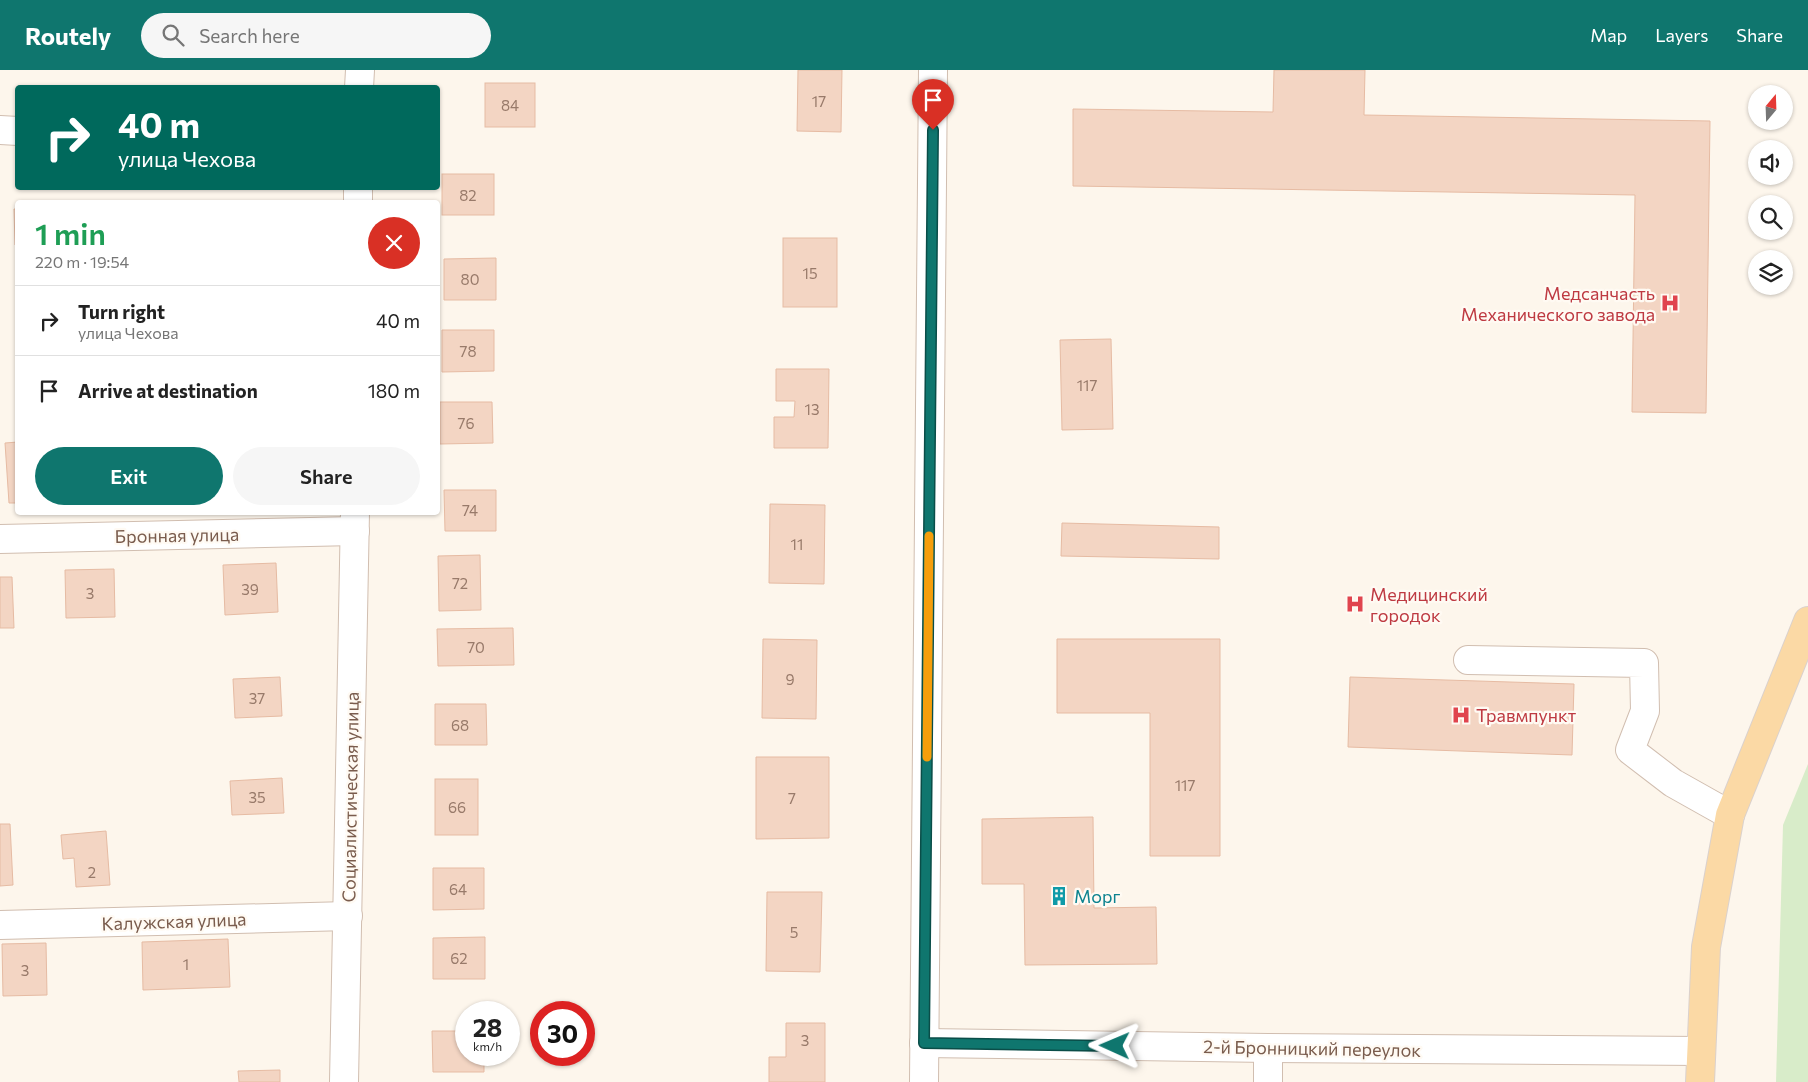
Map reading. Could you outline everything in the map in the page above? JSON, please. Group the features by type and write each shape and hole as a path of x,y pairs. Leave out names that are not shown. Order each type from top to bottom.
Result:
{"main road":[{"path":"1700,1082 1706,947 1730,815 1808,621"}],"street":[{"path":"359,85 360,70"},
{"path":"924,1082 933,70"},
{"path":"0,130 15,131"},
{"name":"Бронная улица","path":"0,539 355,522"},
{"name":"Социалистическая улица","path":"344,1082 355,522"},
{"path":"1468,660 1644,662 1645,711 1630,750 1673,783 1730,815"},
{"name":"Калужская улица","path":"0,926 348,916"},
{"name":"2-й Бронницкий переулок","path":"924,1043 1701,1051"},
{"path":"1268,1048 1268,1082"}],"green space":[{"path":"1808,764 1808,1082 1776,1082 1783,825"}],"building":[{"path":"798,70 842,70 841,132 797,131"},
{"name":"Медсанчасть Механического завода","path":"1274,70 1365,70 1364,115 1710,121 1706,413 1632,412 1635,195 1073,186 1073,109 1273,112"},
{"path":"485,83 535,83 535,127 485,127"},
{"path":"442,174 494,174 494,215 442,215"},
{"path":"14,209 15,209 15,245"},
{"path":"783,238 837,238 837,307 783,307"},
{"path":"496,258 496,300 444,300 444,259"},
{"path":"442,330 494,330 494,371 442,372"},
{"path":"1111,339 1113,429 1062,430 1060,340"},
{"path":"776,369 829,369 828,448 774,448 774,417 794,417 795,401 776,401"},
{"path":"440,402 492,402 493,443 440,444"},
{"path":"15,442 15,503 9,503 5,443"},
{"path":"444,490 496,490 496,531 445,531"},
{"path":"770,504 825,505 824,584 769,583"},
{"path":"1062,523 1219,527 1219,559 1061,556"},
{"path":"480,555 481,610 439,611 438,556"},
{"path":"276,563 278,612 225,615 223,565"},
{"path":"114,569 115,617 66,618 65,570"},
{"path":"0,577 12,577 14,628 0,628"},
{"path":"513,628 514,665 438,666 437,629"},
{"path":"763,639 817,640 816,719 762,718"},
{"path":"1057,639 1220,639 1220,856 1150,856 1150,713 1057,713"},
{"path":"280,677 282,716 235,718 233,679"},
{"name":"Травмпункт","path":"1350,677 1574,684 1572,755 1348,747"},
{"path":"435,704 486,704 487,745 435,745"},
{"path":"756,757 829,757 829,838 756,839"},
{"path":"282,778 284,813 232,815 230,781"},
{"path":"435,779 478,779 478,835 435,835"},
{"name":"Морг","path":"1093,817 1094,908 1156,907 1157,964 1025,965 1024,884 982,884 982,819"},
{"path":"0,824 10,824 13,885 0,886"},
{"path":"106,831 110,885 76,887 74,858 63,859 61,835"},
{"path":"433,868 484,868 484,909 433,910"},
{"path":"767,892 822,892 820,972 766,971"},
{"path":"485,937 485,979 433,979 433,938"},
{"path":"228,939 230,987 143,990 142,942"},
{"path":"46,943 47,995 3,996 2,944"},
{"path":"786,1023 825,1023 825,1082 769,1082 769,1057 786,1057"},
{"path":"432,1031 455,1031 455,1066 484,1066 484,1072 433,1072"},
{"path":"280,1070 280,1082 239,1082 238,1071"}],"slow traffic":[{"path":"927,757 929,536"}],"place":[{"name":"Медсанчасть Механического завода","path":"1670,303"},
{"name":"Медицинский городок","path":"1355,604"},
{"name":"Травмпункт","path":"1461,715"},
{"name":"Морг","path":"1059,896"}],"route":[{"path":"933,130 924,1043 1115,1046"}]}
